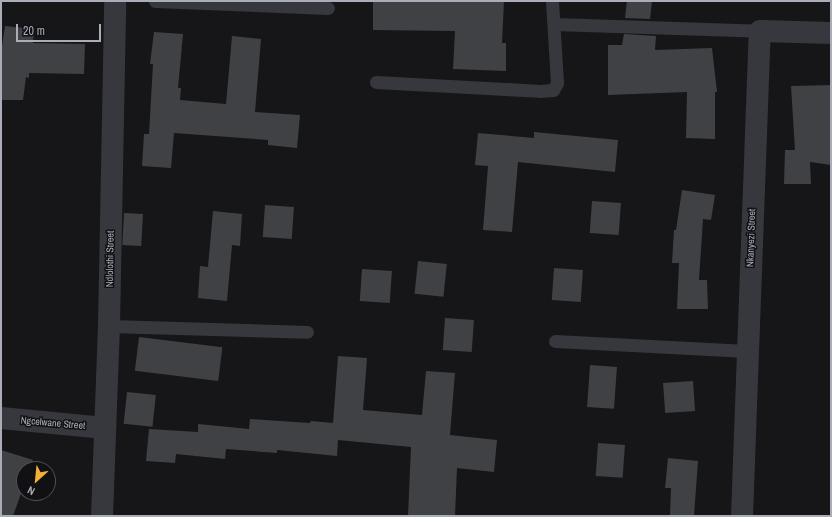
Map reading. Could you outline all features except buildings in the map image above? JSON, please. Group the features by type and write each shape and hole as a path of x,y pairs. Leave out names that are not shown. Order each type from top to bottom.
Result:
{"street":[{"name":"Ndlolothi Street","path":"102,516 109,326 115,1"},
{"path":"760,31 831,33"},
{"name":"Nkanyezi Street","path":"742,516 760,31"},
{"name":"Ngcelwane Street","path":"1,418 105,428"}],"lane":[{"path":"155,1 328,8"},
{"path":"376,82 540,91 553,90 557,83 552,1"},
{"path":"554,24 760,31"},
{"path":"109,326 307,332"},
{"path":"555,341 747,351"}]}
